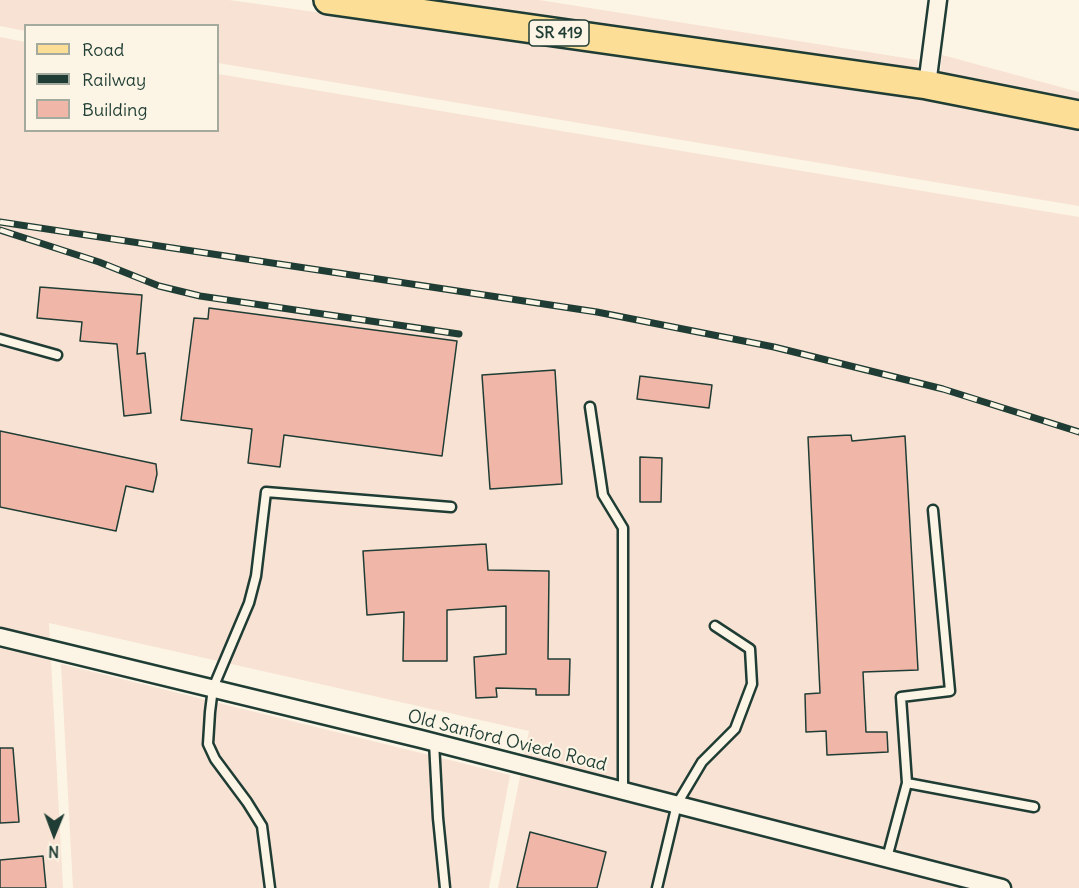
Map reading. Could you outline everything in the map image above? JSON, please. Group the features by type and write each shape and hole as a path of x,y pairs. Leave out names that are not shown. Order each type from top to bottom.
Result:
{"main road":[{"name":"SR 419","path":"328,0 927,84 1079,115"}],"street":[{"path":"927,84 938,0"},
{"name":"Old Sanford Oviedo Road","path":"0,637 434,742 1002,888"}],"lane":[{"path":"0,339 57,355"},
{"path":"590,407 603,495 623,528 623,791"},
{"path":"270,888 262,826 252,808 215,759 208,744 213,688 249,603 256,576 266,492 451,507"},
{"path":"887,858 907,783 901,697 950,691 933,510"},
{"path":"657,888 676,804 702,762 735,729 752,684 750,649 715,626"},
{"path":"434,742 445,888"},
{"path":"907,783 1034,807"}],"shaded area":[{"path":"0,0 229,0 925,97 1079,127 1079,206 219,63 219,24 24,24 24,31 0,26"},
{"path":"409,0 539,0 918,60 917,70"},
{"path":"0,37 24,42 24,132 219,132 219,74 1079,217 1079,888 498,888 529,731 49,623 63,888 0,888"},
{"path":"942,55 1079,92 1079,101 940,74"},
{"path":"61,664 510,775 489,888 73,888"}],"building":[{"path":"40,287 142,295 137,354 145,353 151,413 124,416 117,344 80,341 82,322 37,318"},
{"path":"209,308 457,341 442,456 284,435 280,467 248,463 252,429 181,420 194,318 208,319"},
{"path":"555,370 562,484 490,489 482,375"},
{"path":"640,376 712,385 709,408 637,399"},
{"path":"0,431 156,464 157,474 153,492 126,486 116,531 0,507"},
{"path":"851,435 852,441 905,436 918,670 863,672 866,732 887,732 888,752 827,755 826,731 806,732 805,694 820,693 808,437"},
{"path":"640,457 662,458 661,502 640,502"},
{"path":"486,544 488,570 549,571 548,659 570,659 569,695 536,695 536,689 496,688 497,697 476,698 474,657 506,654 506,606 447,610 447,661 403,661 404,612 367,615 363,551"},
{"path":"0,748 13,748 19,822 0,823"},
{"path":"530,832 606,852 597,888 517,888"},
{"path":"43,856 46,888 0,888 0,860"}],"railway":[{"path":"0,222 597,312 774,347 943,389 1079,432"},
{"path":"0,230 99,262 159,286 200,296 459,334"}]}
